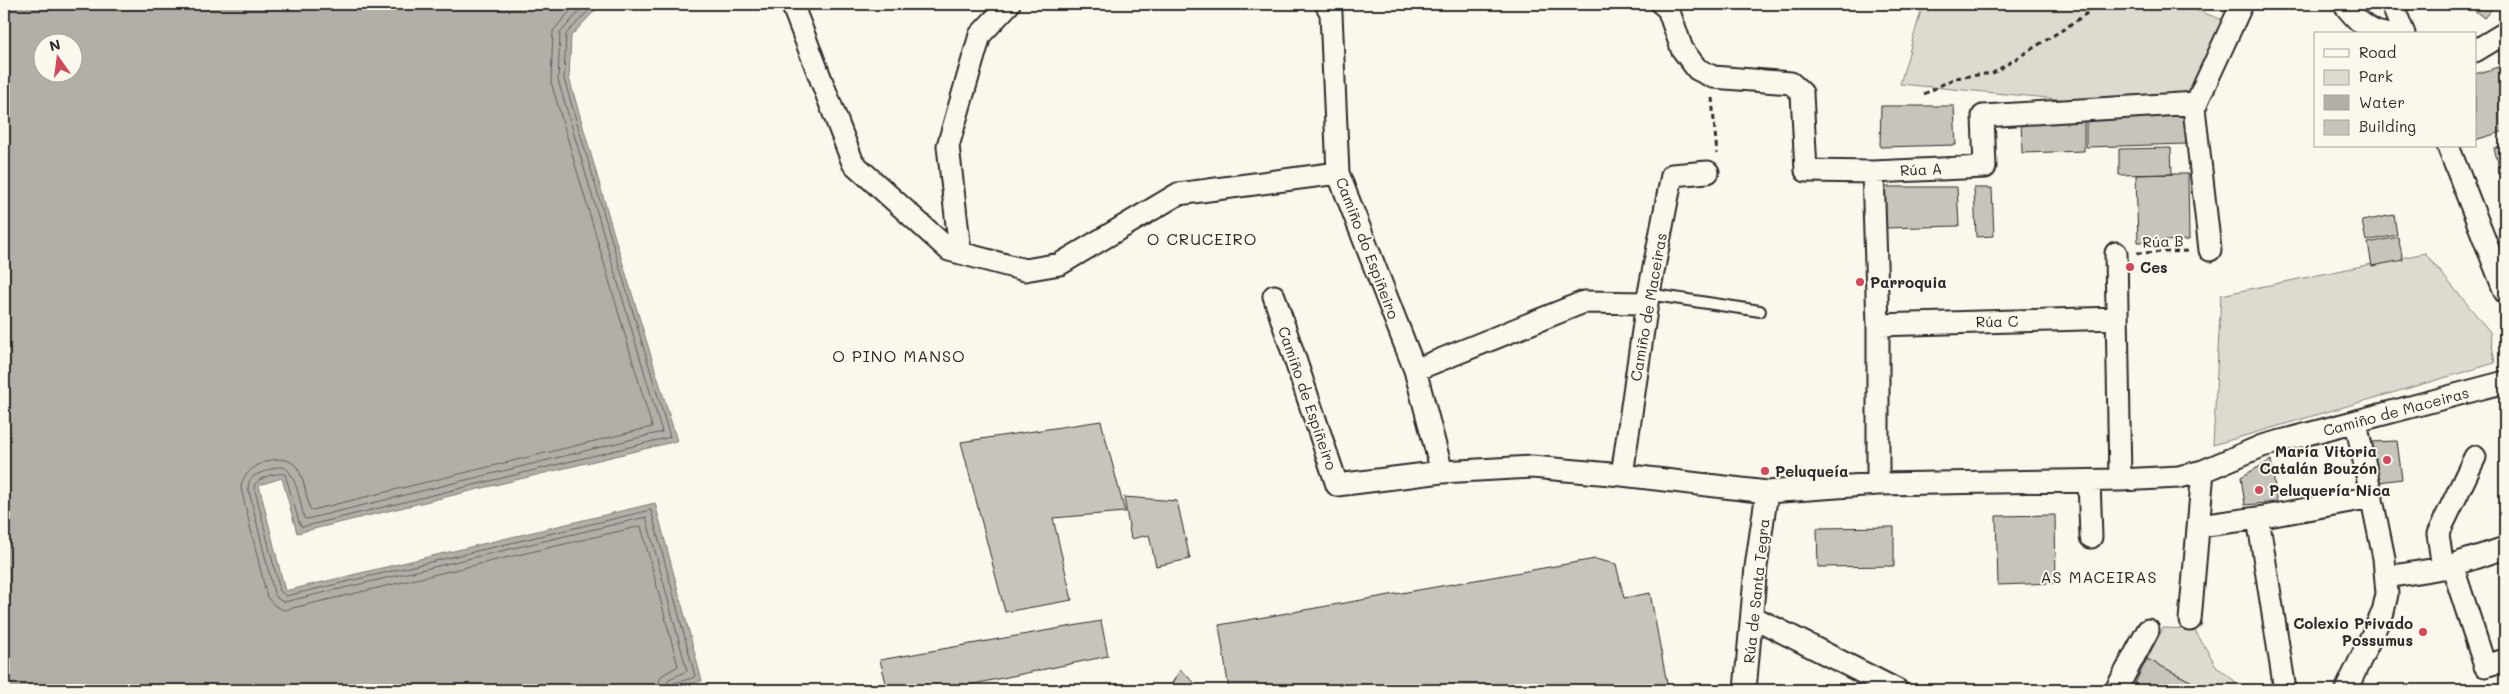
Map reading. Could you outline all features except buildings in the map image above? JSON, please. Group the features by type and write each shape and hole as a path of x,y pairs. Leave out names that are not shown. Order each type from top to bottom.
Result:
{"street":[{"path":"792,4 853,163 949,250 960,251 1025,270 1060,264 1178,194 1338,173"},
{"path":"960,251 948,146 980,34 1008,4"},
{"name":"Camiño do Espiñeiro","path":"1326,4 1331,13 1338,173 1415,370 1442,472"},
{"path":"1662,4 1668,9 1682,49 1705,73"},
{"path":"2210,250 2206,200 2198,156 2194,108 2242,4"},
{"path":"2344,4 2354,17 2367,27 2380,32"},
{"path":"2392,4 2403,32"},
{"path":"2476,50 2505,33"},
{"name":"Rúa A","path":"1705,73 1791,83 1802,93 1806,171 1873,172 1985,167 1983,116 2197,104"},
{"path":"2449,148 2505,292"},
{"name":"Camiño de Maceiras","path":"1622,475 1647,298 1672,175 1708,172"},
{"path":"1873,172 1878,324 1878,484"},
{"path":"2116,253 2120,480"},
{"name":"Camiño de Espiñeiro","path":"1274,296 1337,485 1442,472"},
{"path":"1415,370 1584,302 1647,298"},
{"name":"Rúa C","path":"1878,324 2117,318"},
{"name":"Camiño de Maceiras","path":"1768,492 1878,484 2089,481 2179,477 2203,471 2262,446 2505,382"},
{"path":"2346,690 2383,612 2388,577 2356,422"},
{"path":"2476,458 2438,534 2447,566 2485,666 2505,660"},
{"path":"1442,472 1532,467 1622,475 1768,492"},
{"path":"2190,620 2203,471"},
{"path":"2089,481 2091,537"},
{"name":"Rúa de Santa Tegra","path":"1745,690 1756,567 1768,492"},
{"path":"2199,526 2258,518 2372,497"},
{"path":"2258,518 2285,690"},
{"path":"2388,577 2447,566 2505,548"},
{"path":"1753,617 1897,690"},
{"path":"2116,690 2148,630"}],"lane":[{"path":"1647,298 1760,311"}],"path":[{"path":"1924,94 1955,78 1993,73 2090,11 2092,4"},
{"path":"1705,73 1711,92 1717,160 1708,172"},
{"name":"Rúa B","path":"2116,253 2210,250"}],"green space":[{"path":"1923,4 2179,4 2226,21 2185,111 1900,84"},
{"path":"2425,253 2490,332 2495,363 2213,445 2221,295"},
{"path":"2163,628 2194,629 2217,667 2246,690 2208,690 2147,659"}],"water":[{"path":"4,4 601,4 571,36 569,78 615,238 677,441 297,533 282,478 259,485 285,591 655,503 702,681 666,690 4,690"}],"place":[{"name":"Ces","path":"2130,267"},
{"name":"Parroquia","path":"1860,282"},
{"name":"María Vitoria Catalán Bouzón","path":"2387,460"},
{"name":"Peluqueía","path":"1765,471"},
{"name":"Peluquería Nica","path":"2259,490"},
{"name":"Colexio Privado Possumus","path":"2423,632"}],"district":[{"name":"O CRUCEIRO","path":"1202,238"},
{"name":"O PINO MANSO","path":"899,355"},
{"name":"AS MACEIRAS","path":"2099,576"}]}
